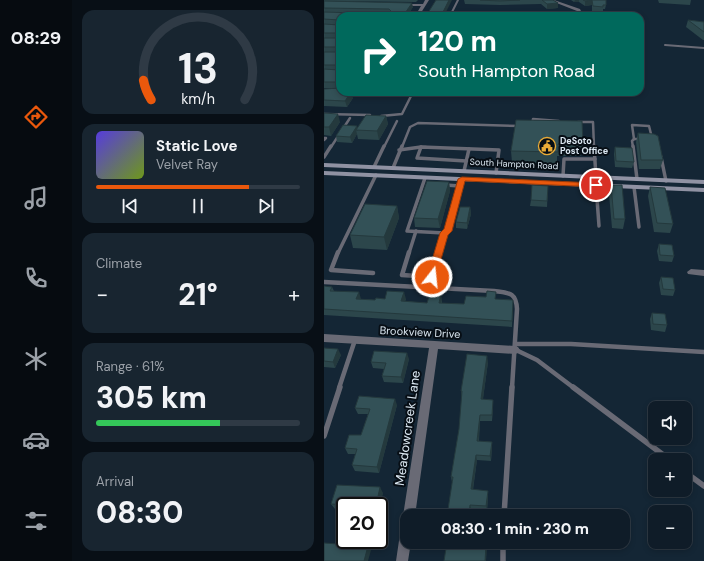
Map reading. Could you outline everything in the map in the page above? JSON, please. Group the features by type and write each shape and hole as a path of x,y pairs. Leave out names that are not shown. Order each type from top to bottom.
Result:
{"main road":[{"name":"South Hampton Road","path":"324,165 704,182"},
{"path":"389,176 393,168"},
{"path":"461,182 464,171"},
{"name":"South Hampton Road","path":"324,173 389,176 424,181 596,185 704,190"},
{"path":"596,177 596,185"},
{"path":"666,181 668,188"}],"street":[{"path":"420,12 427,0"},
{"path":"551,0 579,10 580,12"},
{"path":"400,5 424,5"},
{"path":"691,272 704,273"},
{"name":"Brookview Drive","path":"324,338 434,345 516,347"},
{"name":"Meadowcreek Lane","path":"410,509 434,345"},
{"path":"402,561 404,549"}],"lane":[{"path":"452,12 458,0"},
{"path":"665,45 704,48"},
{"path":"324,114 393,116 402,114 410,96"},
{"path":"324,157 350,118"},
{"path":"531,126 533,119 563,121"},
{"path":"374,167 397,121"},
{"path":"570,121 593,122 596,177"},
{"path":"393,168 399,150 410,127 418,123 524,126"},
{"path":"634,139 653,140 650,126 632,125 634,139 632,141 637,179"},
{"path":"399,150 420,147 499,150 496,173"},
{"path":"420,147 417,158 466,161"},
{"path":"464,171 469,148"},
{"path":"660,151 666,181"},
{"path":"564,176 564,159 595,159"},
{"path":"373,273 334,271 331,270 331,266 376,176"},
{"path":"430,184 424,181 408,231 444,233"},
{"path":"416,231 402,275 432,277 444,233 448,231 461,182 438,185"},
{"path":"596,185 598,226"},
{"path":"634,187 639,227"},
{"path":"324,282 513,293 517,299 516,347 504,509"},
{"path":"324,436 356,340"},
{"path":"516,347 571,344 704,352"},
{"path":"516,347 537,360 661,453"},
{"path":"692,477 704,486"},
{"path":"503,561 504,549"}],"building":[{"path":"436,0 449,0 443,12 428,12"},
{"path":"480,0 520,0 500,1"},
{"path":"542,0 553,0 558,3 547,4"},
{"path":"592,0 606,0 606,5 603,5 603,7 593,6"},
{"path":"324,1 412,3 406,12 392,12 389,9 324,8"},
{"path":"324,12 336,12 336,20 324,19"},
{"path":"688,20 704,22 704,32"},
{"path":"324,24 336,25 336,33 324,33"},
{"path":"324,38 336,38 336,47 324,47"},
{"path":"324,52 336,52 336,65 324,65"},
{"path":"324,69 336,70 336,82 324,82"},
{"path":"336,88 336,96 348,96 345,101 324,100 324,89"},
{"path":"324,113 338,114 329,127 324,127"},
{"path":"366,115 386,116 377,131 356,130"},
{"path":"516,120 582,121 583,144 558,144 558,152 511,151"},
{"path":"343,125 357,126 350,137 336,136"},
{"path":"638,133 654,134 658,136 663,160 641,160"},
{"path":"615,147 632,148 634,162 616,161"},
{"path":"427,181 449,182 438,219 414,218"},
{"path":"532,185 548,186 547,201 531,200"},
{"path":"611,185 622,185 625,219 614,219"},
{"path":"650,187 665,188 673,224 657,223"},
{"path":"365,204 397,206 384,237 350,235"},
{"path":"460,207 470,207 467,223 456,222"},
{"path":"659,244 672,245 674,256 660,255"},
{"path":"661,277 673,278 675,290 663,289"},
{"path":"324,286 332,287 330,291 359,292 356,299 385,299 387,291 404,292 401,301 427,303 430,293 441,294 439,303 464,304 466,296 486,297 487,291 496,292 495,299 513,300 512,321 324,309"},
{"path":"652,313 665,314 667,325 653,324"},
{"path":"324,348 338,349 333,362 324,361"},
{"path":"374,351 407,353 401,377 382,376 386,363 371,362"},
{"path":"467,354 487,356 481,399 493,400 492,415 480,415 477,441 492,442 490,456 476,455 471,489 488,491 486,506 470,505 470,509 448,509 453,477 451,477 459,429 461,391"},
{"path":"359,396 395,399 377,467 352,465 357,449 345,448 349,435 361,435 370,409 355,408"},
{"path":"337,485 380,487 378,497 336,497 336,504 331,504"},
{"path":"324,543 336,544 336,549 367,549 364,561 324,561"},
{"path":"446,549 486,549 485,561 444,561"}],"place":[{"name":"DeSoto Post Office","path":"547,146"}],"route":[{"path":"432,277 444,233 448,231 462,179 596,185"}]}
